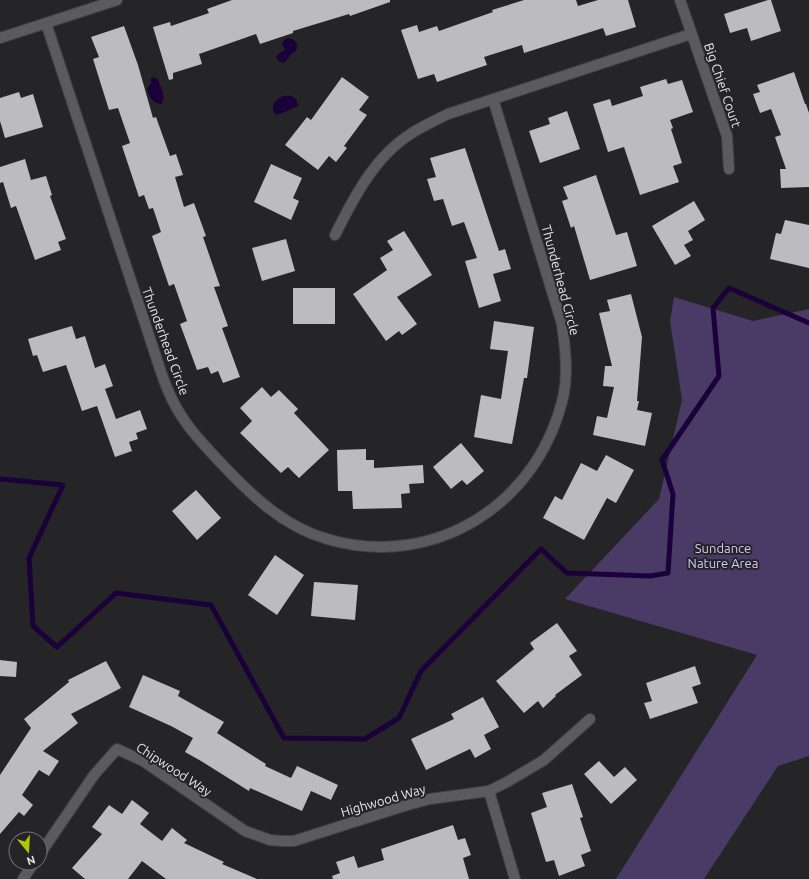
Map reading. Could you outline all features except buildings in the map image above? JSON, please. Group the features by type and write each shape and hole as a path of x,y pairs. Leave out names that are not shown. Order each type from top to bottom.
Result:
{"street":[{"path":"0,38 117,0"},
{"path":"335,235 350,204 370,173 389,152 411,133 448,114 691,34 680,0"},
{"name":"Thunderhead Circle","path":"46,23 161,372 176,408 204,444 242,485 267,508 286,521 305,531 327,539 349,544 381,547 415,544 449,534 478,519 504,500 526,476 538,460 558,417 564,392 566,369 562,324 493,99"},
{"name":"Big Chief Court","path":"691,34 727,136 728,169"},
{"path":"515,879 488,791 507,782 544,760 590,719"},
{"name":"Chipwood Way","path":"48,842 94,775 117,749 143,761 245,831"},
{"name":"Highwood Way","path":"245,831 270,840 294,841 430,799 488,791"}],"green space":[{"name":"Sundance Nature Area","path":"674,297 753,321 809,309 809,756 778,766 704,879 616,879 757,655 565,599 659,499 682,400 670,321"}],"shaded area":[{"path":"288,38 295,41 297,48 296,51 292,53 283,63 276,57 285,49 282,44 284,40"},
{"path":"153,77 158,79 162,92 163,102 161,104 153,101 147,89 151,83 151,78"},
{"path":"283,96 295,98 298,106 276,115 273,111 274,104 276,100"}],"waterway":[{"path":"0,479 63,485 29,558 33,626 57,647 116,593 211,605 284,738 365,739 399,718 421,671 541,549 567,573 650,576 668,573 673,494 662,460 719,376 713,308 729,288 809,323"}]}
